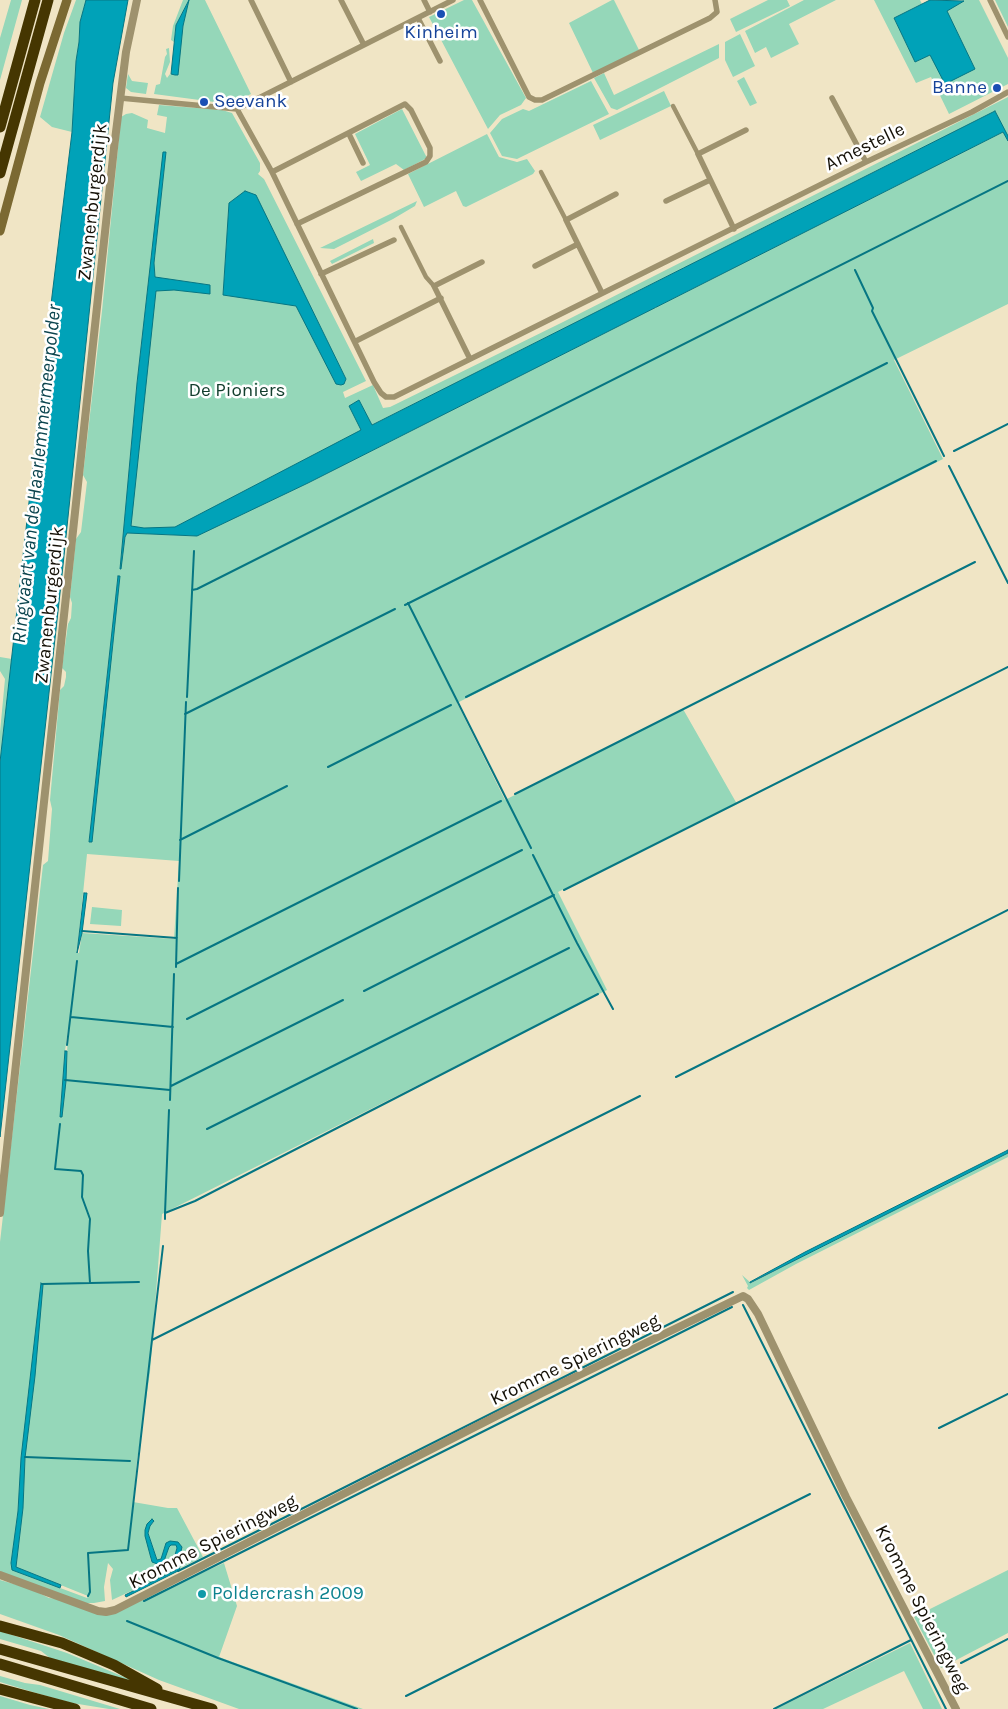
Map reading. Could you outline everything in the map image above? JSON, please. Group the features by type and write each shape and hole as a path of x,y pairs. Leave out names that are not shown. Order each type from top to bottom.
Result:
{"highway":[{"path":"0,127 35,0"},
{"path":"0,173 48,0"},
{"path":"0,1626 62,1643 114,1666 172,1697"},
{"path":"0,1649 212,1709"},
{"path":"0,1664 151,1709"},
{"path":"0,1689 75,1709"}],"main road":[{"path":"0,231 40,83 67,0"}],"street":[{"name":"Zwanenburgerdijk","path":"0,1213 120,98 126,52 137,0"},
{"path":"251,0 291,82"},
{"path":"341,0 364,45"},
{"path":"424,0 430,12"},
{"path":"120,98 237,108 453,0"},
{"path":"480,0 529,97 535,100 542,100 710,18 717,12 716,0"},
{"path":"990,0 1008,37"},
{"path":"418,18 440,60"},
{"name":"Amestelle","path":"356,341 374,382 386,397 394,397 866,162 972,112 1008,92"},
{"path":"832,98 866,162"},
{"path":"272,172 405,104 411,110 430,148 430,156 426,162 297,224"},
{"path":"673,106 734,229"},
{"path":"237,108 272,172 321,274 356,341 441,298"},
{"path":"698,154 746,130"},
{"path":"349,134 363,163"},
{"path":"541,172 602,293"},
{"path":"666,201 710,180"},
{"path":"566,220 616,194"},
{"path":"401,226 426,278 434,286 441,298 470,359"},
{"path":"321,274 394,240"},
{"path":"536,266 578,244"},
{"path":"434,286 482,262"},
{"name":"Kromme Spieringweg","path":"0,1575 98,1611 115,1610 542,1393 743,1296 748,1299 758,1314 846,1497 956,1709"}],"green space":[{"path":"11,0 22,0 0,80 0,38"},
{"path":"76,0 86,0 80,22 72,132 52,127 40,117 64,33"},
{"path":"183,0 189,0 176,24 174,42 171,40 173,26"},
{"path":"189,0 205,0 251,94 230,104 154,94 156,85 160,84 167,54 166,49 169,48 170,62 165,74 167,78 170,74 175,75"},
{"path":"464,0 472,0 526,98 521,105 500,115 488,129 429,17"},
{"path":"614,0 639,50 593,73 569,23"},
{"path":"768,0 787,0 790,6 736,32 730,19"},
{"path":"804,0 836,0 789,24 799,44 771,58 766,47 755,53 745,31"},
{"path":"874,0 920,0 922,4 894,18 915,62 930,55 975,69 946,11 963,0 979,0 1008,58 1008,84 949,114 931,77 916,83"},
{"path":"995,0 1008,0 1008,27"},
{"path":"740,34 755,66 733,77 725,60 725,42"},
{"path":"719,44 719,58 617,110 611,108 594,78 604,73 614,95"},
{"path":"128,74 132,81 148,83 146,94 131,92 126,88"},
{"path":"744,77 757,103 750,106 737,81"},
{"path":"591,81 609,114 517,159 502,156 490,133 502,119 523,109 529,111"},
{"path":"664,91 671,106 600,140 593,125"},
{"name":"De Pioniers","path":"1008,97 1008,136 995,111 372,425 359,400 356,402 362,432 176,532 128,529 153,286 210,291 210,285 155,278 154,263 166,152 155,226 137,383 120,569 126,533 192,536 308,483 1003,132 1008,141 1008,304 894,360 943,459 457,703 505,800 683,709 737,804 558,892 607,990 162,1214 150,1372 133,1502 177,1508 203,1557 180,1568 178,1563 178,1542 166,1543 161,1559 157,1560 148,1532 154,1522 147,1524 151,1562 164,1561 169,1547 176,1545 177,1548 173,1562 176,1570 112,1600 110,1580 113,1569 108,1563 104,1587 105,1601 94,1603 86,1603 0,1573 0,1242 43,865 48,861 52,809 50,800 60,690 64,686 66,677 66,672 62,668 68,624 71,618 72,603 70,597 76,539 81,532 87,482 83,475 102,311 121,117 132,113 148,120 147,128 165,133 167,117 157,115 159,105 222,110 232,113 260,163 258,174 264,179 366,381 343,392 345,398 373,385 383,408 390,407 563,322","holes":["229,204 307,300 346,382 297,300 223,293","118,576 120,577 91,842 89,841","87,854 179,861 174,939 82,933 79,953 77,953","68,1029 66,1081 60,1117 65,1051","42,1284 25,1458 23,1508 16,1567 88,1596 87,1598 12,1570 11,1563 18,1511 21,1458"]},
{"path":"402,109 427,158 404,170 396,164 361,181 356,172 370,165 355,134"},
{"path":"487,134 499,157 517,162 527,159 535,171 533,174 466,207 463,206 456,191 424,207 408,174"},
{"path":"417,201 415,206 393,219 334,249 320,248"},
{"path":"373,239 374,243 332,264 330,261"},
{"path":"0,657 12,659 0,761 0,732 5,679 0,671"},
{"path":"92,907 122,910 121,926 90,924"},
{"path":"1008,1153 1008,1157 796,1264 749,1290 747,1288 748,1286 742,1275 751,1283"},
{"path":"224,1563 237,1606 219,1657 363,1709 239,1709 159,1680 59,1635 0,1614 0,1580 104,1615 117,1613 123,1608"},
{"path":"1008,1570 1008,1633 941,1668 914,1617"},
{"path":"0,1631 67,1653 155,1690 50,1658 41,1651 0,1639"},
{"path":"910,1643 942,1709 923,1709 904,1671 823,1709 776,1709"},
{"path":"0,1676 40,1685 120,1709 72,1703 0,1682"},
{"path":"0,1696 30,1705 49,1709 0,1709"}],"water":[{"name":"Ringvaart van de Haarlemmermeerpolder","path":"86,0 128,0 113,83 62,575 0,1137 0,762 72,132 80,22"},
{"path":"189,0 183,26 178,75 175,75 171,74 176,25"},
{"path":"930,0 964,1 947,11 975,69 945,84 930,55 915,62 894,18"},
{"path":"995,111 1008,136 1008,141 1003,132 308,483 197,536 127,533 120,569 137,383 163,152 166,152 154,263 155,277 210,285 210,294 174,290 156,291 131,526 144,528 175,527 361,430 349,406 359,400 372,425"},
{"path":"245,191 256,195 346,379 344,384 336,384 296,306 223,295 229,203"},
{"path":"118,576 120,576 92,842 89,842"},
{"path":"84,893 87,893 82,933 77,953"},
{"path":"65,1051 67,1051 66,1081 62,1117 60,1117"},
{"path":"1008,1150 1008,1153 750,1283 805,1252"},
{"path":"41,1283 43,1285 35,1376 25,1458 23,1508 16,1567 61,1585 60,1588 12,1570 11,1563"},
{"path":"152,1519 154,1521 148,1533 157,1560 161,1559 166,1543 170,1541 178,1542 182,1547 178,1563 180,1570 126,1597 125,1595 176,1570 173,1562 177,1548 176,1545 169,1547 164,1561 160,1565 152,1562 145,1530 147,1524"}],"waterway":[{"path":"192,590 1008,181"},
{"path":"855,270 873,308 872,311 944,456"},
{"path":"405,605 887,363"},
{"path":"954,451 1008,424"},
{"path":"466,697 936,461"},
{"path":"949,466 1008,583"},
{"path":"187,697 194,551"},
{"path":"515,794 975,562"},
{"path":"408,603 531,848"},
{"path":"185,714 395,609"},
{"path":"564,890 1008,667"},
{"path":"179,881 186,702"},
{"path":"328,767 451,705"},
{"path":"180,840 287,786"},
{"path":"176,964 501,801"},
{"path":"187,1019 522,850"},
{"path":"533,855 577,943 613,1009"},
{"path":"176,967 178,888"},
{"path":"364,991 554,895"},
{"path":"676,1077 1008,910"},
{"path":"82,931 177,938"},
{"path":"207,1129 569,948"},
{"path":"67,1045 77,961"},
{"path":"170,1100 174,974"},
{"path":"165,1219 165,1213 195,1201 598,994"},
{"path":"171,1086 343,1000"},
{"path":"71,1017 173,1027"},
{"path":"65,1080 170,1090"},
{"path":"88,1596 90,1592 88,1553 128,1550 152,1340 640,1096"},
{"path":"165,1213 169,1110"},
{"path":"60,1124 55,1169 81,1171 83,1175 82,1197 90,1219 88,1251 90,1283"},
{"path":"152,1340 163,1246"},
{"path":"42,1284 139,1282"},
{"path":"178,1571 733,1292"},
{"path":"743,1305 946,1709"},
{"path":"144,1601 732,1307"},
{"path":"939,1428 1008,1394"},
{"path":"25,1457 130,1461"},
{"path":"406,1696 810,1494"},
{"path":"127,1621 218,1658 357,1709"},
{"path":"961,1663 1008,1639"},
{"path":"774,1709 911,1640"}],"place":[{"name":"Kinheim","path":"441,14"},
{"name":"Banne","path":"997,88"},
{"name":"Seevank","path":"204,102"},
{"name":"Poldercrash 2009","path":"202,1594"}]}
